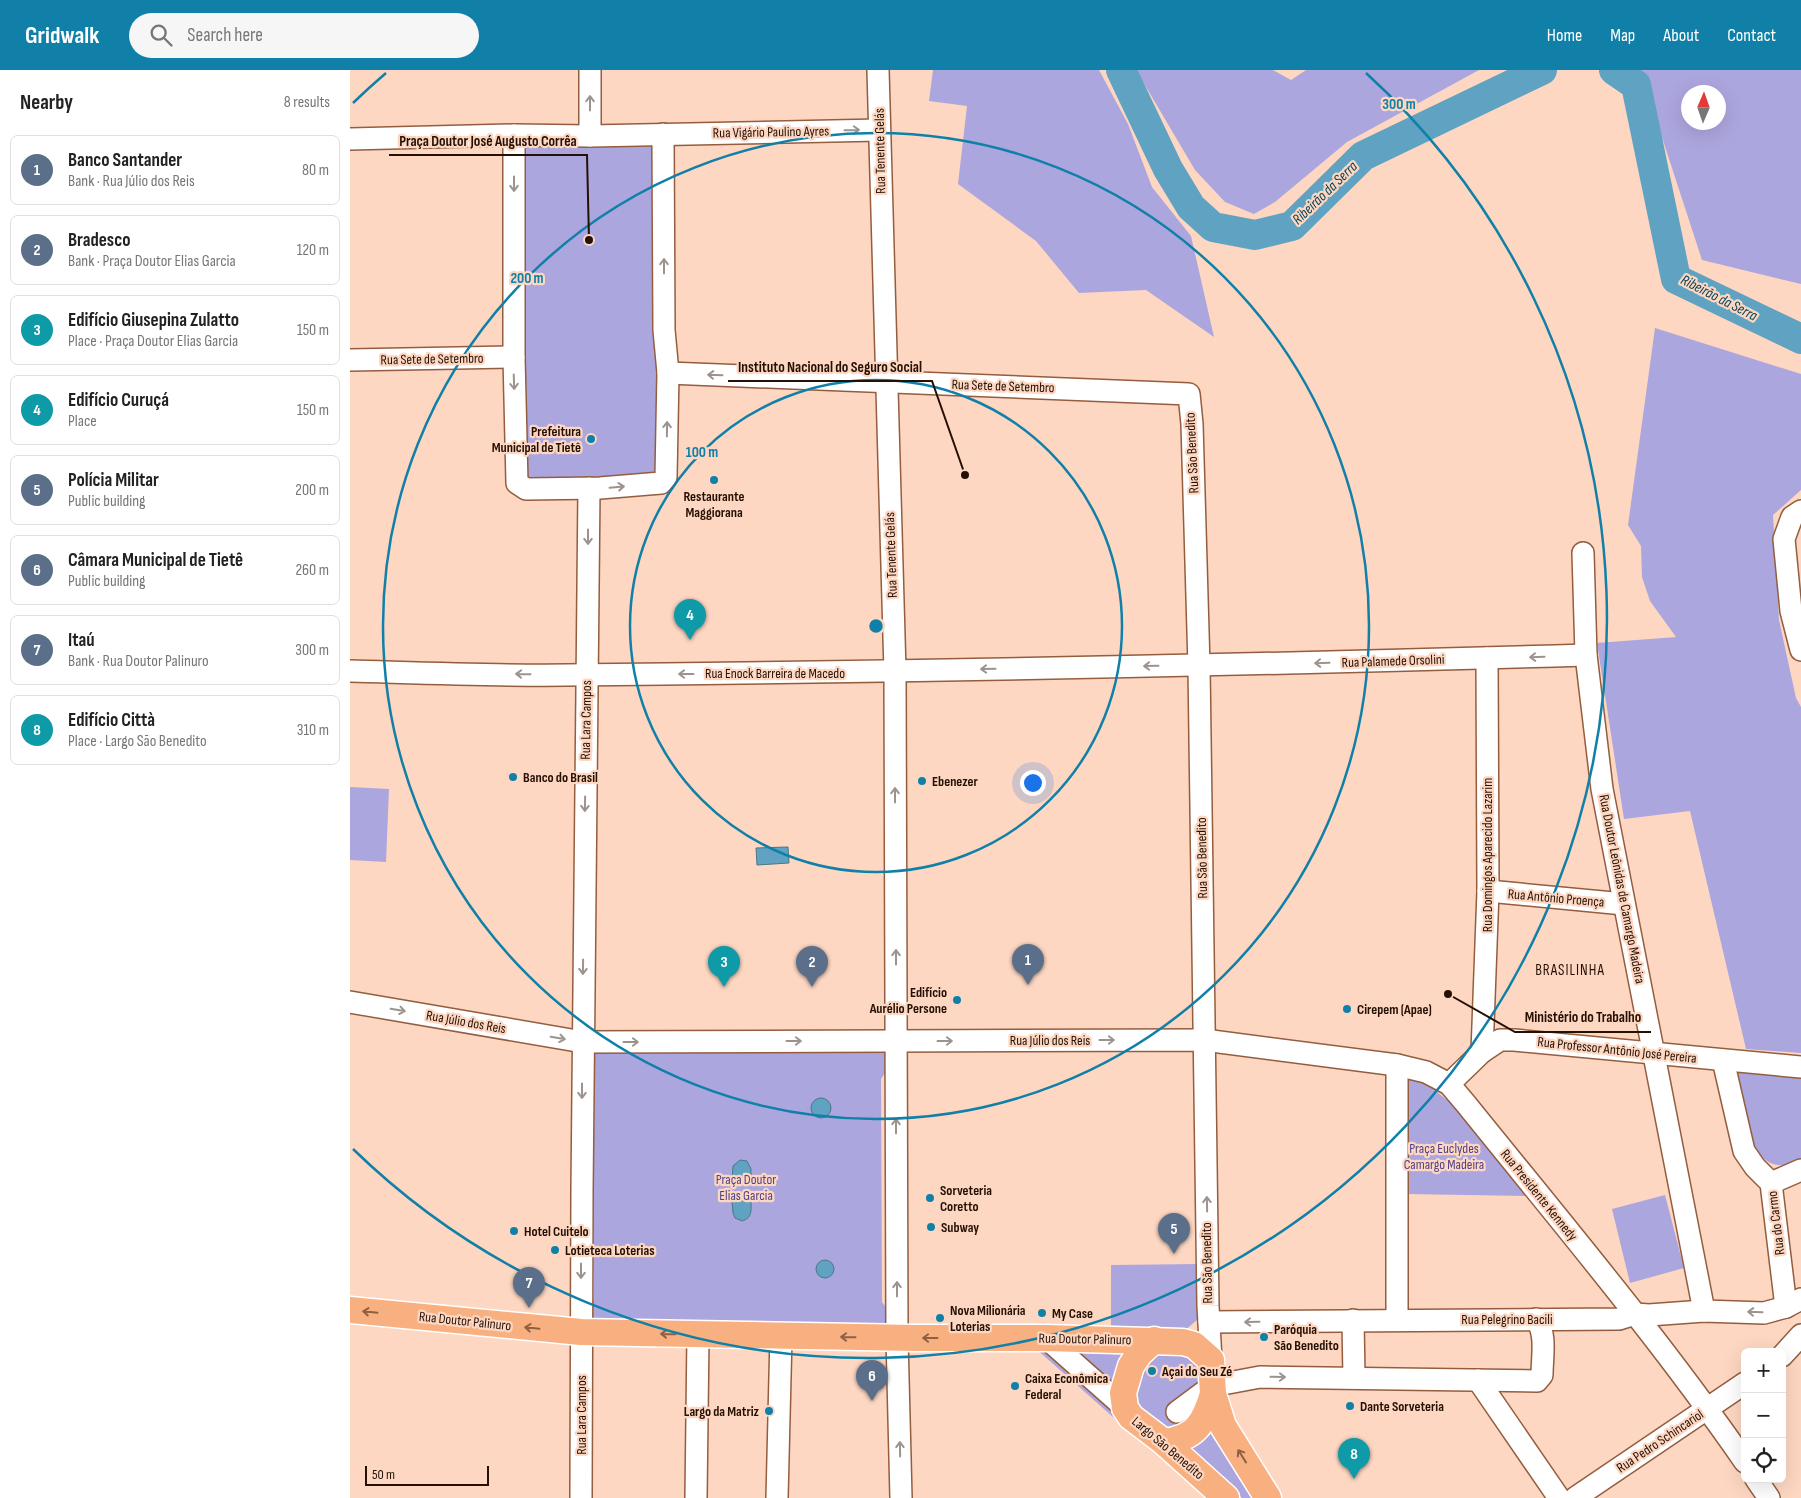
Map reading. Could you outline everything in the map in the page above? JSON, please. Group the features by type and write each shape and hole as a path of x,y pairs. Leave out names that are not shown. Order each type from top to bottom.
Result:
{"main road":[{"name":"Rua Doutor Palinuro","path":"350,1310 581,1332"},
{"path":"581,1332 897,1338"},
{"name":"Rua Doutor Palinuro","path":"897,1338 1154,1340"},
{"path":"1154,1340 1183,1342 1194,1345 1211,1360 1213,1390 1224,1426 1268,1498"},
{"name":"Largo São Benedito","path":"1154,1340 1139,1354 1131,1366 1123,1393 1125,1408 1131,1417 1164,1442 1226,1498"},
{"path":"1164,1442 1180,1440 1188,1435 1207,1414 1213,1390"}],"street":[{"path":"590,70 590,136"},
{"name":"Rua Tenente Gelás","path":"878,70 894,672 896,1041"},
{"name":"Rua Vigário Paulino Ayres","path":"514,136 879,130"},
{"path":"350,139 514,136 514,357 517,483 526,489 589,488 661,483 666,477 668,373 664,330 663,134"},
{"name":"Rua Sete de Setembro","path":"350,360 514,357"},
{"name":"Rua Sete de Setembro","path":"668,373 1189,394"},
{"name":"Rua São Benedito","path":"1189,394 1192,424 1200,666 1209,1322"},
{"name":"Rua Lara Campos","path":"583,1042 589,488"},
{"path":"1797,514 1784,539 1791,611 1801,650"},
{"name":"Rua Doutor Leônidas de Camargo Madeira","path":"1583,553 1586,656 1602,789 1704,1311"},
{"name":"Rua Palamede Orsolini","path":"1200,666 1586,656"},
{"name":"Rua Domingos Aparecido Lazarim","path":"1482,1052 1488,892 1487,658"},
{"name":"Rua Enock Barreira de Macedo","path":"350,672 587,675 894,672 1200,666"},
{"name":"Rua Antônio Proença","path":"1488,892 1624,904"},
{"name":"Rua Júlio dos Reis","path":"350,1002 583,1042"},
{"name":"Rua Júlio dos Reis","path":"896,1041 1204,1040"},
{"name":"Rua Presidente Kennedy","path":"1204,1040 1397,1065 1426,1072 1448,1084 1635,1314 1708,1409 1741,1456"},
{"name":"Rua Professor Antônio José Pereira","path":"1448,1084 1482,1052 1500,1040 1801,1067"},
{"path":"581,1332 583,1042 896,1041 897,1338 901,1498"},
{"name":"Rua do Carmo","path":"1723,1060 1744,1151 1755,1167 1771,1183 1794,1303"},
{"path":"1397,1065 1397,1320"},
{"path":"1771,1183 1801,1170"},
{"name":"Rua Pelegrino Bacili","path":"1209,1322 1619,1319 1635,1314 1649,1315 1704,1311 1764,1313 1794,1303"},
{"path":"1178,1412 1213,1390 1260,1377 1533,1382 1542,1375 1542,1333 1541,1326 1536,1319"},
{"path":"1353,1320 1354,1378"},
{"path":"1183,1342 1209,1322"},
{"path":"1209,1322 1211,1360"},
{"name":"Rua Lara Campos","path":"581,1332 581,1498"},
{"path":"696,1498 698,1334"},
{"path":"1786,1352 1801,1335"},
{"path":"777,1498 782,1336"},
{"path":"1046,1338 1125,1408"},
{"path":"1478,1380 1559,1498"},
{"name":"Rua Pedro Schincariol","path":"1575,1498 1741,1386"},
{"path":"1759,1483 1769,1498"}],"green space":[{"path":"933,70 1099,70 1128,124 1152,187 1191,236 1214,337 1146,290 1079,293 1036,241 958,184 967,106 929,101"},
{"path":"1136,70 1273,70 1291,80 1306,70 1479,70 1347,142 1275,202 1254,214 1225,202 1195,170"},
{"path":"1640,70 1801,70 1801,284 1702,260"},
{"path":"516,140 660,141 663,478 520,482"},
{"path":"1655,328 1801,374 1801,490 1773,515 1779,620 1796,698 1801,707 1801,1053 1746,1049 1690,811 1624,819 1597,643 1676,637 1650,601 1642,577 1641,546 1628,525"},
{"path":"350,787 389,789 386,862 350,860"},
{"name":"Praça Doutor Elias Garcia","path":"609,1048 616,1053 852,1051 886,1048 887,1070 881,1079 882,1302 888,1310 888,1324 593,1325 589,1306 594,1299 593,1072 588,1054"},
{"path":"1743,1070 1801,1075 1801,1162 1780,1165 1768,1162 1753,1146 1736,1073"},
{"name":"Praça Euclydes Camargo Madeira","path":"1407,1077 1423,1081 1456,1107 1528,1196 1406,1194"},
{"path":"1665,1195 1684,1268 1630,1283 1612,1209"},
{"path":"1199,1264 1199,1318 1181,1334 1111,1334 1111,1265"},
{"path":"1034,1347 1183,1352 1202,1363 1210,1431 1255,1498 1242,1498 1155,1423 1139,1440"}],"water":[{"path":"788,847 789,863 757,865 756,848"},
{"path":"821,1098 828,1101 831,1108 828,1115 821,1118 814,1115 811,1108 814,1101"},
{"path":"740,1160 747,1161 751,1169 751,1181 732,1181 733,1166"},
{"path":"732,1200 751,1200 751,1213 746,1220 742,1221 735,1218"},
{"path":"825,1260 831,1263 834,1269 831,1275 825,1278 819,1275 816,1269 819,1263"}],"waterway":[{"name":"Ribeirão da Serra","path":"1121,70 1168,169 1191,207 1213,227 1255,235 1292,226 1363,156 1542,70"},
{"name":"Ribeirão da Serra","path":"1614,70 1636,85 1676,279 1801,339"}],"place":[{"name":"Praça Doutor José Augusto Corrêa","path":"589,240"},
{"name":"Prefeitura Municipal de Tietê","path":"591,439"},
{"name":"Instituto Nacional do Seguro Social","path":"965,475"},
{"name":"Restaurante Maggiorana","path":"714,480"},
{"name":"Edifício Curuçá","path":"690,640"},
{"name":"Banco do Brasil","path":"513,777"},
{"name":"Ebenezer","path":"922,781"},
{"name":"Banco Santander","path":"1028,985"},
{"name":"Edifício Giusepina Zulatto","path":"724,987"},
{"name":"Bradesco","path":"812,987"},
{"name":"Ministério do Trabalho","path":"1448,994"},
{"name":"Edifício Aurélio Persone","path":"957,1000"},
{"name":"Cirepem (Apae)","path":"1347,1009"},
{"name":"Sorveteria Coretto","path":"930,1198"},
{"name":"Subway","path":"931,1227"},
{"name":"Hotel Cuitelo","path":"514,1231"},
{"name":"Lotieteca Loterias","path":"555,1250"},
{"name":"Polícia Militar","path":"1174,1254"},
{"name":"Itaú","path":"529,1308"},
{"name":"My Case","path":"1042,1313"},
{"name":"Nova Milionária Loterias","path":"940,1318"},
{"name":"Paróquia São Benedito","path":"1264,1337"},
{"name":"Açai do Seu Zé","path":"1152,1371"},
{"name":"Caixa Econômica Federal","path":"1015,1386"},
{"name":"Câmara Municipal de Tietê","path":"872,1401"},
{"name":"Dante Sorveteria","path":"1350,1406"},
{"name":"Largo da Matriz","path":"769,1411"},
{"name":"Edifício Città","path":"1354,1479"}],"district":[{"name":"BRASILINHA","path":"1570,970"}]}
